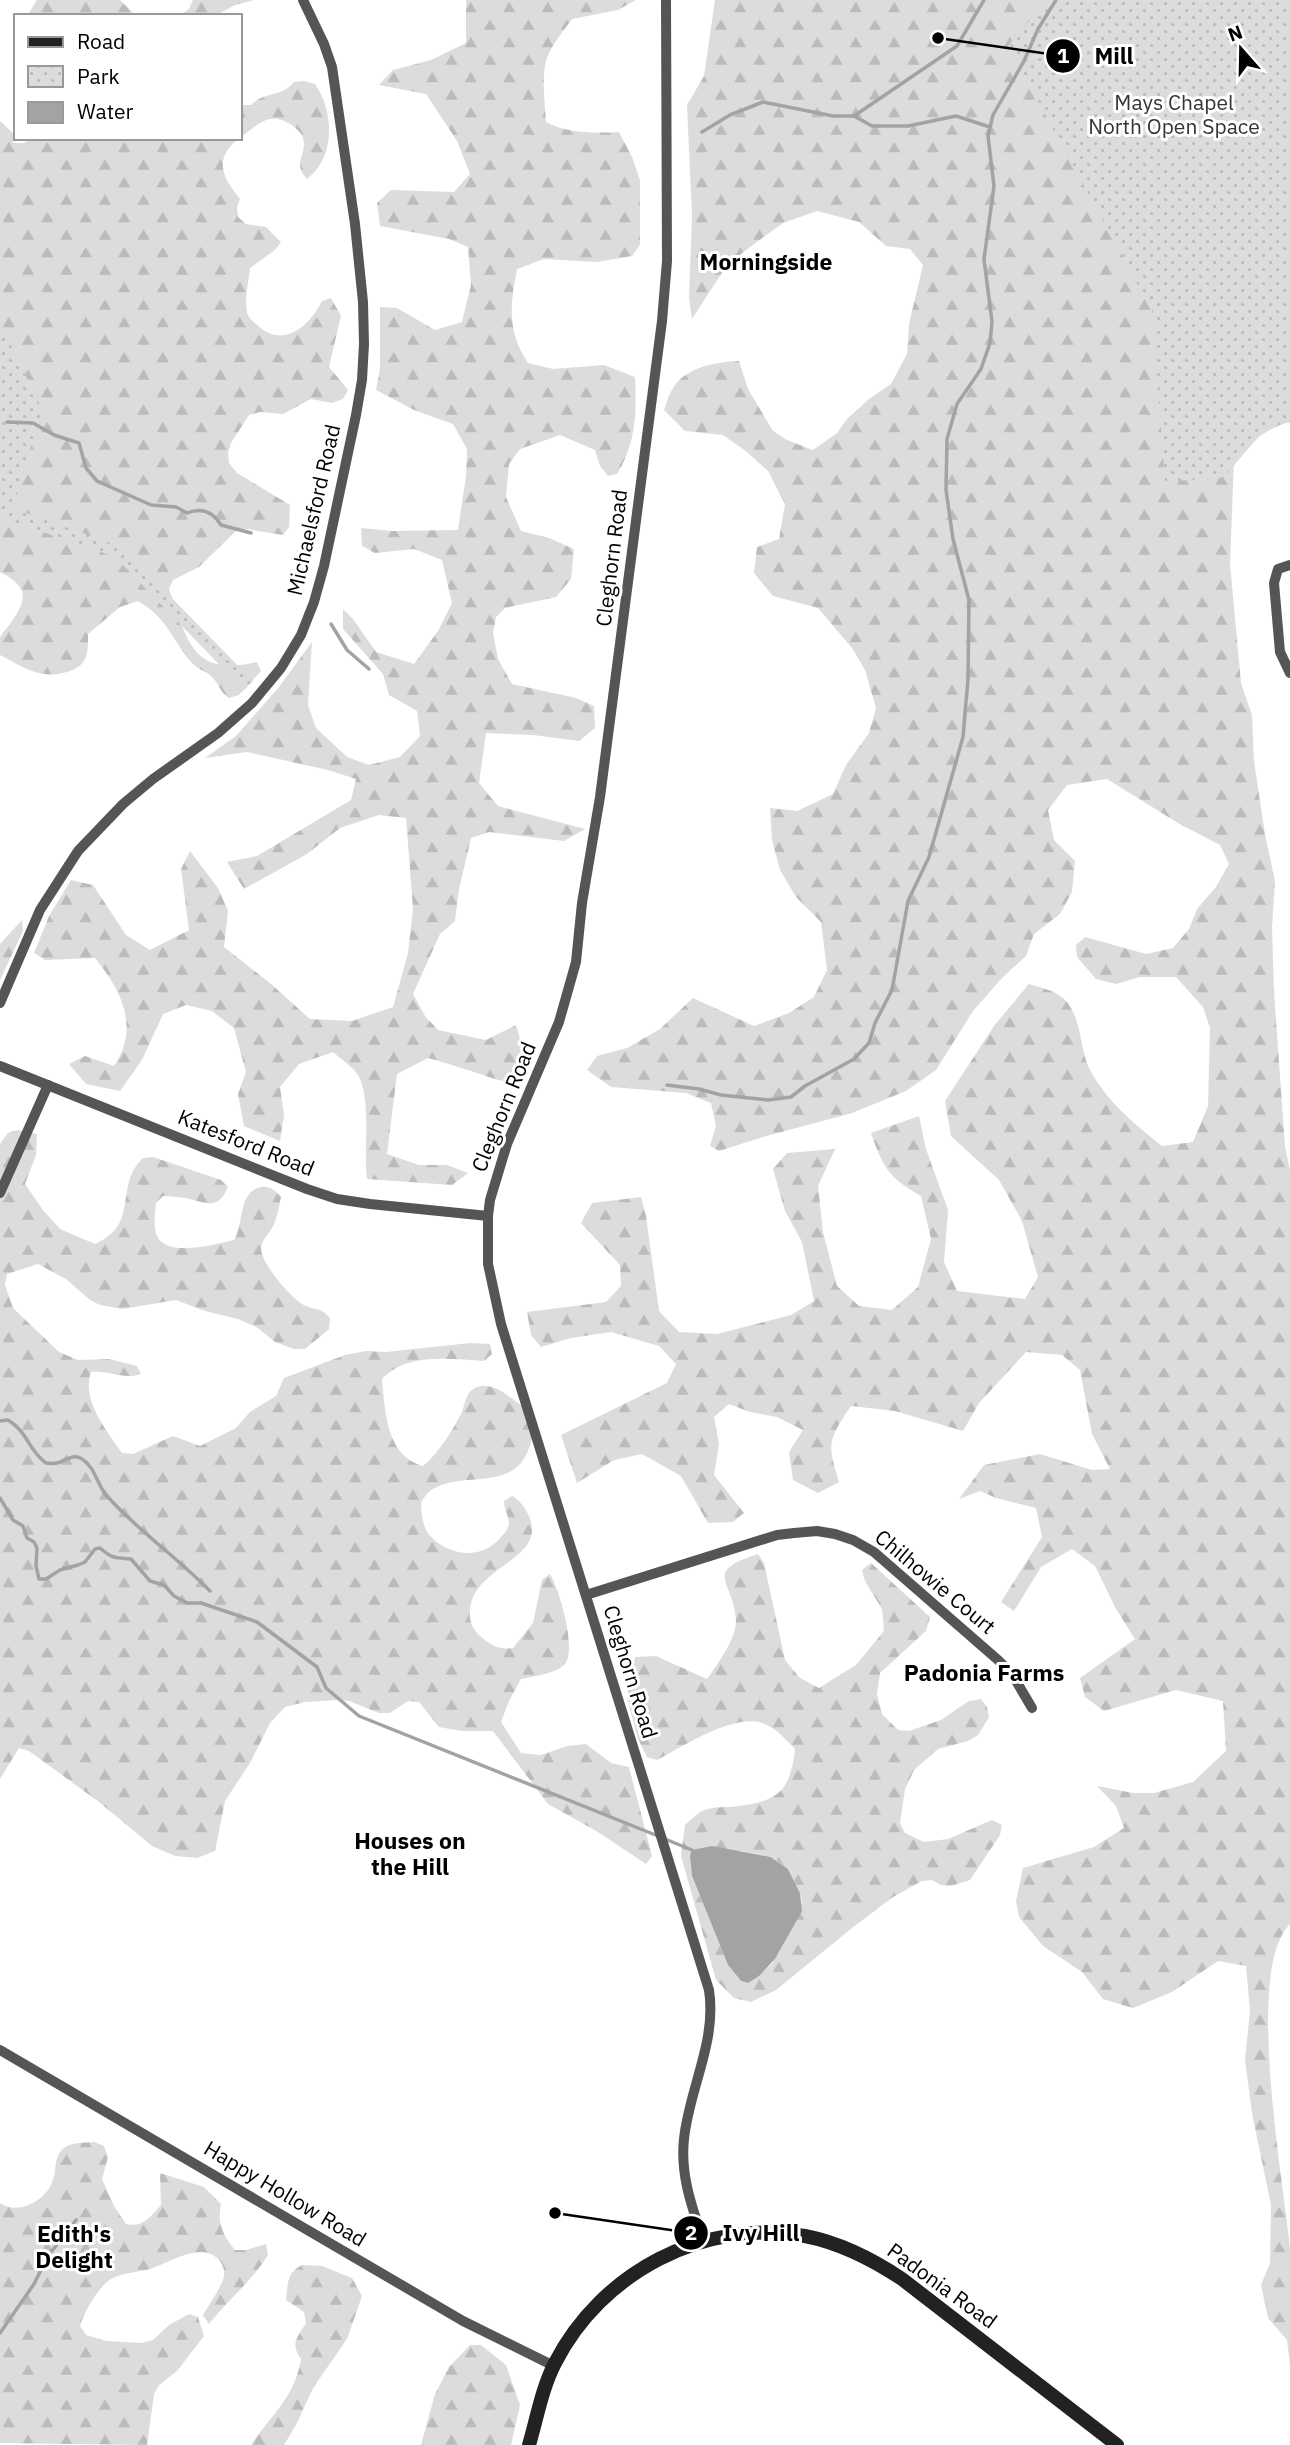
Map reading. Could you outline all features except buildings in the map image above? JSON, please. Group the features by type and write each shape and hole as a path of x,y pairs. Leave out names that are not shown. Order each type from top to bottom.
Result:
{"main road":[{"name":"Padonia Road","path":"529,2445 554,2366 582,2321 625,2279 649,2264 703,2240 748,2234 779,2234 805,2236 860,2254 902,2278 1117,2445"}],"street":[{"name":"Michaelsford Road","path":"0,1003 40,910 78,851 123,804 218,733 266,688 301,635 314,602 358,403 364,344 363,302 332,67 303,0"},
{"name":"Cleghorn Road","path":"666,0 667,261 662,321 600,797 582,903 576,962 568,996 496,1175 488,1216 488,1264 493,1296 709,1990 712,2006 707,2043 688,2116 683,2160 688,2197 703,2240"},
{"path":"1290,565 1278,569 1274,583 1280,652 1290,673"},
{"name":"Katesford Road","path":"0,1066 337,1199 488,1216"},
{"path":"0,1193 48,1084"},
{"name":"Chilhowie Court","path":"586,1595 777,1535 817,1531 835,1534 853,1540 873,1552 998,1660 1012,1674 1032,1709"},
{"name":"Happy Hollow Road","path":"0,2050 463,2321 554,2366"}],"green space":[{"path":"37,0 120,0 134,14 28,14"},
{"path":"193,0 254,0 235,5 219,14 182,14 189,9"},
{"path":"466,0 636,0 618,10 572,19 549,54 545,66 544,87 546,122 573,131 619,132 640,180 640,245 632,256 597,262 544,259 517,269 512,306 513,329 528,363 553,369 604,365 635,377 636,403 632,439 617,474 608,476 600,466 595,450 560,435 520,449 509,464 506,497 521,531 549,538 574,549 571,579 556,597 505,608 496,617 493,633 498,659 512,684 576,698 594,706 595,728 579,741 486,733 479,783 498,806 585,829 564,841 489,832 471,838 459,889 455,921 440,934 413,994 425,1016 438,1030 486,1040 516,1025 522,1046 510,1083 428,1058 397,1074 387,1154 419,1165 447,1165 468,1173 452,1185 367,1179 366,1111 362,1086 356,1072 333,1052 299,1064 280,1087 284,1115 280,1141 244,1126 238,1094 246,1072 234,1028 212,1011 186,1005 163,1014 142,1060 120,1091 86,1084 69,1064 85,1056 114,1066 126,1038 127,1024 120,997 95,958 45,960 34,953 49,916 71,880 93,885 126,935 150,950 189,930 181,869 190,851 218,888 228,911 224,947 310,1019 352,1021 393,1007 408,953 413,909 406,818 379,815 340,828 307,854 244,889 227,862 257,856 351,800 356,779 247,752 205,758 236,736 279,687 312,642 308,705 316,728 347,757 369,765 400,757 420,736 417,711 389,695 383,674 343,629 343,609 376,652 414,664 438,631 452,603 442,560 414,549 375,553 362,546 361,528 392,531 458,530 467,449 453,424 414,410 376,390 380,369 380,307 397,308 435,330 462,322 471,285 468,247 449,239 380,226 377,203 391,190 454,192 470,174 457,141 426,94 379,85 393,70 431,60 466,43"},
{"path":"715,0 1290,0 1290,422 1259,436 1234,459 1230,564 1241,683 1252,715 1254,761 1275,881 1272,928 1274,992 1285,1146 1290,1170 1290,1924 1277,1948 1270,1984 1268,2029 1275,2129 1290,2248 1290,2365 1287,2340 1268,2318 1261,2285 1270,2263 1271,2205 1252,2113 1245,2060 1250,2011 1246,1966 1218,1961 1172,1992 1133,2008 1103,1999 1082,1972 1043,1946 1019,1917 1016,1901 1023,1868 1094,1847 1124,1828 1116,1806 1097,1786 1133,1793 1154,1793 1193,1782 1226,1751 1223,1701 1176,1690 1104,1711 1085,1697 1080,1678 1135,1639 1116,1609 1095,1566 1072,1549 1041,1567 1014,1611 1001,1602 1042,1537 1036,1508 980,1491 959,1499 984,1465 1040,1454 1092,1470 1110,1469 1092,1434 1080,1370 1062,1355 1026,1352 979,1403 963,1431 895,1411 851,1406 832,1442 831,1450 839,1482 818,1493 793,1480 789,1452 803,1430 777,1417 750,1412 729,1404 714,1417 719,1444 714,1475 744,1513 733,1522 708,1523 681,1476 642,1454 614,1460 577,1483 561,1435 667,1383 676,1364 659,1346 611,1332 571,1338 541,1347 531,1335 527,1312 606,1302 621,1286 620,1265 581,1223 592,1203 641,1197 659,1311 679,1332 717,1334 791,1315 814,1301 802,1242 785,1211 773,1169 787,1153 835,1149 818,1186 823,1232 837,1286 859,1306 892,1310 918,1287 931,1239 921,1196 888,1171 871,1133 919,1116 926,1149 948,1210 944,1262 957,1291 1025,1299 1038,1277 1022,1221 999,1180 951,1136 945,1101 994,1026 1029,984 1053,992 1067,1002 1076,1018 1088,1066 1102,1089 1120,1110 1162,1146 1193,1142 1208,1106 1210,1028 1203,1007 1176,977 1140,977 1116,984 1096,979 1077,957 1076,945 1085,937 1146,954 1173,948 1189,929 1197,909 1216,887 1229,864 1220,845 1178,823 1107,779 1067,785 1048,810 1054,840 1075,861 1072,892 1060,914 1034,934 1026,956 973,1011 936,1070 906,1091 852,1113 719,1151 710,1146 716,1126 711,1103 686,1093 611,1087 587,1070 597,1056 627,1048 660,1029 693,998 754,1026 789,1013 814,997 827,970 821,922 796,897 780,870 772,840 770,808 797,811 833,794 846,765 869,733 876,708 865,670 852,648 818,608 773,596 754,573 757,547 779,539 785,504 768,471 723,435 685,431 664,410 673,388 686,375 711,364 739,361 748,389 773,431 787,440 813,450 837,433 847,419 869,399 891,384 907,354 909,324 923,265 910,249 886,246 859,222 817,211 783,223 725,268 692,319 689,298 692,216 687,105 704,76"},
{"name":"Mays Chapel North Open Space","path":"1047,0 1290,0 1290,424 1278,414 1224,477 1165,482 1152,311 1008,46"},
{"path":"294,82 315,84 326,107 328,120 329,133 323,159 307,179 300,166 303,138 293,126 285,121 271,119 242,137 242,105 251,105 261,98 284,90"},
{"path":"0,121 13,133 13,143 31,140 237,140 226,153 223,168 240,199 238,217 246,224 266,227 281,242 275,250 250,268 246,301 248,316 267,332 286,335 303,326 322,301 331,298 341,316 329,367 348,390 343,399 332,403 311,399 283,414 260,412 249,415 231,443 229,463 237,473 290,505 289,527 283,535 237,530 199,567 173,580 169,589 181,624 195,651 218,664 257,662 261,671 239,695 229,698 212,677 193,664 157,615 138,601 120,607 88,634 88,648 83,663 74,669 48,674 24,668 0,655 0,638 16,615 23,594 16,583 0,572"},
{"path":"0,332 5,333 42,409 13,508 122,547 253,681 244,690 115,557 11,521 0,520"},
{"path":"22,920 23,931 0,980 0,944"},
{"path":"18,1130 37,1134 36,1155 25,1184 60,1229 95,1244 109,1236 118,1226 129,1181 143,1158 153,1157 221,1180 228,1187 216,1202 205,1203 163,1196 156,1203 157,1236 162,1243 171,1246 192,1248 234,1240 248,1195 261,1187 272,1189 281,1197 274,1224 261,1247 265,1261 296,1300 330,1318 329,1329 305,1349 294,1349 275,1342 258,1328 238,1319 176,1300 122,1309 100,1305 90,1300 66,1279 38,1264 7,1274 5,1285 13,1308 59,1352 78,1360 109,1359 137,1366 141,1374 135,1376 91,1372 89,1383 92,1404 97,1415 122,1453 133,1454 173,1436 200,1446 236,1428 250,1412 276,1396 284,1378 345,1355 470,1343 490,1344 492,1354 484,1361 430,1359 392,1370 382,1379 390,1431 401,1453 423,1466 445,1442 473,1389 488,1386 498,1389 531,1417 532,1437 522,1462 501,1476 447,1483 433,1489 421,1503 424,1524 429,1535 446,1548 466,1553 476,1552 494,1544 507,1529 509,1520 504,1501 512,1496 524,1507 532,1531 528,1543 483,1583 474,1595 470,1610 471,1624 479,1635 491,1644 513,1648 533,1623 542,1580 550,1574 566,1621 569,1649 567,1659 559,1669 521,1679 501,1722 521,1753 541,1755 567,1746 586,1744 611,1763 629,1767 652,1856 646,1864 598,1832 548,1804 493,1731 461,1731 439,1727 419,1702 408,1701 390,1713 379,1713 349,1701 338,1700 305,1702 285,1707 270,1723 250,1763 225,1801 215,1851 197,1858 175,1856 152,1846 99,1802 29,1751 19,1748 0,1779 0,1144 8,1133"},
{"path":"758,1554 764,1563 785,1660 800,1678 819,1688 856,1665 884,1631 882,1609 865,1581 862,1570 871,1563 930,1617 926,1631 880,1673 877,1694 882,1714 898,1730 909,1731 941,1720 969,1701 981,1699 987,1707 989,1717 978,1735 968,1741 938,1749 914,1770 905,1789 900,1823 905,1833 924,1842 948,1839 992,1820 1002,1825 1000,1835 970,1880 951,1886 932,1880 922,1881 893,1897 776,1990 751,2002 734,1998 716,1980 681,1856 685,1825 705,1810 745,1805 769,1799 777,1794 789,1777 795,1749 773,1729 753,1721 739,1722 710,1732 657,1760 647,1757 638,1739 627,1698 635,1657 656,1656 707,1679 726,1651 733,1635 736,1620 725,1573 730,1566","holes":["741,1851 772,1857 788,1869 802,1902 787,1938 772,1964 748,1983 741,1981 728,1965 692,1876 690,1856"]},
{"path":"94,2142 104,2146 108,2157 102,2179 114,2206 126,2224 142,2223 161,2205 160,2173 204,2187 221,2204 222,2229 235,2250 266,2244 268,2255 209,2324 203,2315 220,2286 224,2272 220,2261 205,2252 196,2252 150,2269 118,2276 108,2281 91,2302 80,2326 86,2335 106,2341 142,2343 153,2340 169,2325 189,2314 198,2317 204,2336 177,2371 159,2385 154,2394 147,2445 0,2443 0,2203 15,2208 31,2204 50,2187 58,2156 63,2149 73,2144"},
{"path":"302,2265 322,2266 352,2278 362,2296 347,2339 313,2388 284,2445 251,2445 288,2395 298,2372 301,2359 295,2345 306,2323 304,2312 286,2300 290,2276"},
{"path":"470,2345 481,2345 506,2365 520,2405 511,2445 421,2445 435,2394 449,2367"}],"water":[{"path":"712,1846 771,1857 788,1869 800,1893 802,1911 775,1959 748,1983 741,1981 728,1965 692,1876 692,1850"}],"waterway":[{"path":"854,116 957,46 984,0"},
{"path":"667,1085 768,1100 791,1097 805,1086 854,1059 869,1043 875,1023 892,990 908,901 929,857 963,737 968,679 969,600 953,539 946,490 947,439 957,404 981,369 990,343 992,322 984,259 994,186 988,136 993,115 1056,0"},
{"path":"702,132 730,115 763,102 833,116 854,116 872,126 908,126 956,116 990,127"},
{"path":"7,422 33,423 54,435 79,443 86,468 97,481 151,505 176,507 187,513 207,512 221,525 251,533"},
{"path":"331,624 347,650 369,669"},
{"path":"0,1421 8,1420 15,1425 46,1463 57,1463 75,1457 86,1462 103,1491 118,1508 210,1591"},
{"path":"0,1498 13,1520 23,1526 27,1538 34,1542 37,1548 36,1566 39,1579 46,1579 60,1570 85,1562 95,1549 100,1548 115,1557 131,1559 150,1581 164,1585 174,1596 187,1603 201,1603 257,1622 317,1667 326,1688 359,1716 658,1836"},
{"path":"665,1839 692,1850"},
{"path":"0,2333 34,2284 48,2256 76,2220"}],"place":[{"name":"Mill","path":"938,38"},
{"name":"Ivy Hill","path":"555,2213"}],"district":[{"name":"Morningside","path":"766,262"},
{"name":"Padonia Farms","path":"984,1673"},
{"name":"Houses on the Hill","path":"410,1854"},
{"name":"Edith's Delight","path":"74,2247"}]}
